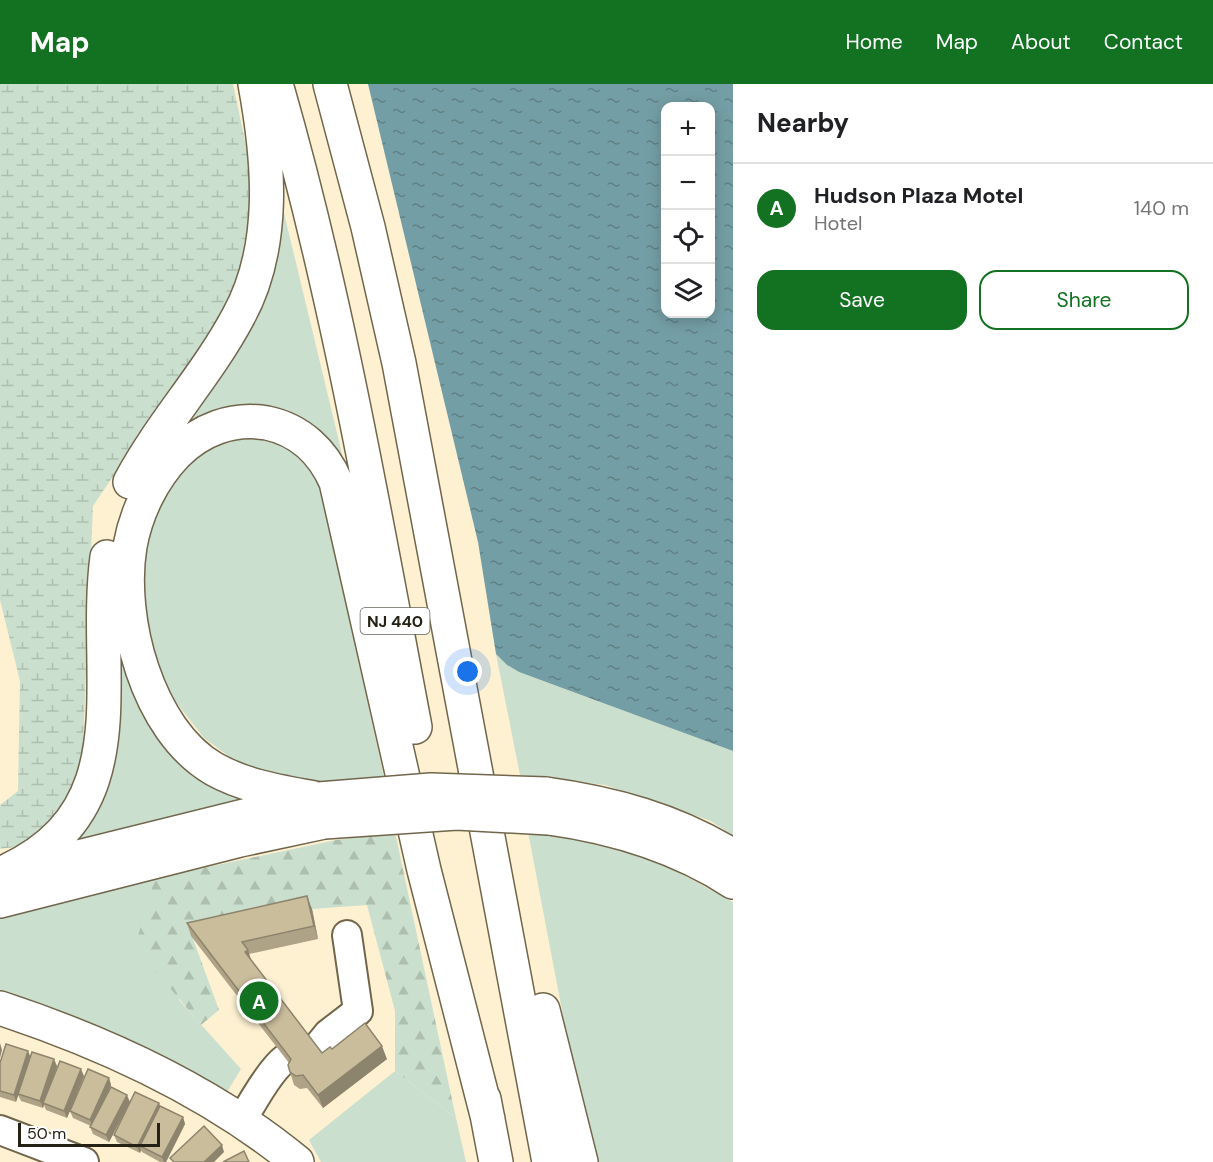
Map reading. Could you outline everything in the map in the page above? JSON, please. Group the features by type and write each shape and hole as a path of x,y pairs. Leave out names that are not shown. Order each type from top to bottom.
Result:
{"highway":[{"path":"0,875 35,855 60,835 85,802 95,777 102,729 106,562 113,524 126,489 144,459 238,318 252,288 260,258 266,210 266,176 255,84"},
{"name":"NJ 440","path":"276,84 316,235 349,381 496,1162"},
{"name":"NJ 440","path":"330,84 385,295 413,432 549,1162"},
{"path":"321,811 242,782 214,769 194,754 175,732 160,709 149,687 136,645 127,583 130,546 139,514 153,485 173,457 193,439 225,425 253,422 290,430 319,453 336,482 348,526 424,870 488,1119"},
{"path":"413,432 556,1069 581,1162"},
{"path":"0,875 250,813 321,811 457,813 597,802 639,813 694,834 733,856"},
{"path":"547,806 642,838 692,859 733,882"},
{"path":"0,901 240,840 321,811"},
{"path":"0,1008 58,1028 182,1086 241,1122 297,1162"}],"street":[{"path":"317,1042 358,1011 347,934"},
{"path":"241,1122 282,1068"},
{"path":"0,1130 84,1162"}],"green space":[{"path":"0,84 233,84 255,188 235,295 93,506 82,769 64,806 22,846 0,849 0,805 18,791 20,681 0,600"},
{"path":"283,209 345,466 307,426 173,443 276,250"},
{"path":"264,436 294,448 317,474 384,777 302,784 239,764 204,738 168,692 150,651 140,597 143,550 155,515 176,478 200,452 228,437"},
{"path":"113,581 134,677 216,785 246,802 64,850"},
{"path":"496,654 507,665 519,672 733,751 733,836 711,821 605,785 520,775"},
{"path":"395,832 456,1118 395,1071 395,1011 367,905 312,909 192,936 219,1010 201,1025 135,946 155,878 336,840"},
{"path":"528,832 599,843 667,866 733,902 733,1162 591,1162"},
{"path":"155,878 179,1000 241,1069 224,1097 0,992 0,916"},
{"path":"395,1071 456,1118 466,1162 321,1162 309,1140"}],"water":[{"path":"368,84 733,84 733,751 519,672 507,665 496,654 478,542"}],"building":[{"path":"307,896 314,926 242,942 248,950 245,952 322,1053 330,1047 332,1049 365,1023 382,1046 318,1095 303,1075 296,1076 290,1072 288,1065 291,1059 187,923"},
{"path":"6,1044 28,1051 14,1095 0,1091 0,1063"},
{"path":"32,1052 54,1059 40,1101 18,1094"},
{"path":"60,1061 81,1069 64,1111 43,1103"},
{"path":"88,1069 109,1078 90,1120 70,1111"},
{"path":"111,1087 127,1095 106,1135 90,1127"},
{"path":"135,1092 159,1103 137,1147 114,1135"},
{"path":"160,1106 183,1117 162,1157 140,1146"},
{"path":"204,1126 222,1145 204,1162 174,1162 170,1158"},
{"path":"244,1151 249,1162 223,1162"}],"place":[{"name":"Hudson Plaza Motel","path":"259,1001"}]}
